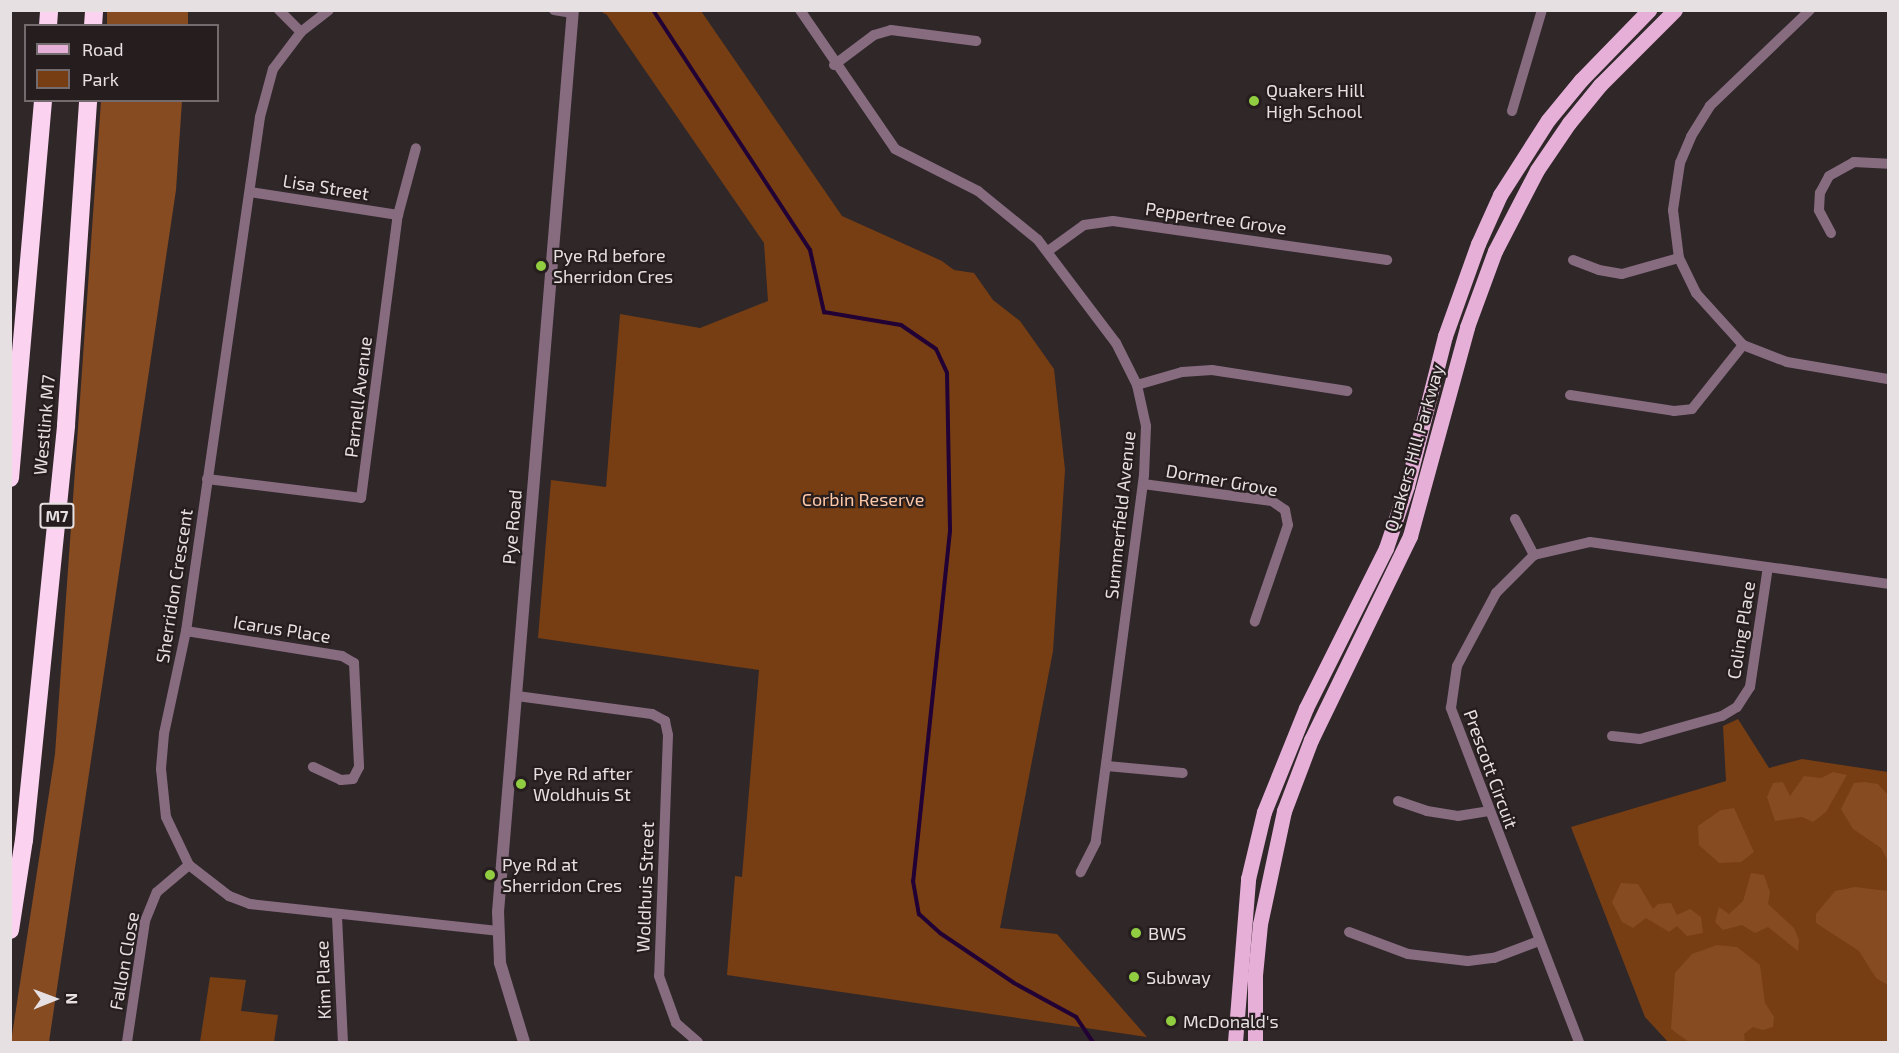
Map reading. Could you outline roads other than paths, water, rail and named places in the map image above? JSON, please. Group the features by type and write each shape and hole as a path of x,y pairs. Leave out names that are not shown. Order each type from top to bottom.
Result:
{"highway":[{"name":"Westlink M7","path":"10,478 44,102"},
{"name":"Westlink M7","path":"10,930 24,840 66,425 88,102"}],"main road":[{"name":"Quakers Hill Parkway","path":"1235,1042 1248,879 1264,812 1306,708 1386,548 1407,486 1445,336 1478,244 1500,195 1548,120 1581,80 1649,10"},
{"name":"Quakers Hill Parkway","path":"1255,1042 1255,975 1260,924 1284,811 1311,740 1410,537 1467,327 1492,260 1537,170 1569,123 1600,85 1675,10"}],"street":[{"path":"279,10 301,32"},
{"name":"Sherridon Crescent","path":"329,10 301,32 273,69 260,117 186,631 161,769 166,817 189,865 229,896 249,904 337,916 498,931"},
{"path":"554,10 573,12"},
{"name":"Summerfield Avenue","path":"800,10 834,65 895,149 986,196 1048,251 1122,351 1137,385 1147,439 1143,484 1096,842 1081,872"},
{"path":"1512,111 1542,10"},
{"path":"1810,10 1710,106 1691,137 1680,163 1673,210 1679,258 1696,293 1743,345 1777,360 1888,379"},
{"name":"Pye Road","path":"524,1042 504,981 498,931 573,12"},
{"path":"834,65 874,35 891,30 976,41"},
{"name":"Parnell Avenue","path":"207,479 361,498 398,215 416,148"},
{"path":"1831,233 1819,210 1820,193 1829,176 1854,162 1888,164"},
{"name":"Lisa Street","path":"250,192 398,215"},
{"name":"Peppertree Grove","path":"1048,251 1084,225 1113,221 1387,260"},
{"path":"1573,260 1599,270 1622,274 1679,258"},
{"path":"1570,395 1686,410 1699,404 1743,345"},
{"path":"1137,385 1182,372 1212,370 1347,391"},
{"name":"Dormer Grove","path":"1143,484 1272,501 1286,510 1287,528 1255,621"},
{"path":"1515,519 1534,555"},
{"name":"Prescott Circuit","path":"1579,1042 1454,723 1451,686 1488,605 1504,582 1534,555 1563,545 1597,542 1888,584"},
{"name":"Coling Place","path":"1612,736 1640,738 1722,716 1737,707 1750,687 1768,567"},
{"name":"Icarus Place","path":"186,631 342,656 354,663 359,767 353,779 341,780 313,767"},
{"name":"Woldhuis Street","path":"517,696 669,717 659,976 676,1023 698,1042"},
{"path":"1107,766 1183,773"},
{"path":"1398,801 1427,811 1458,816 1489,811"},
{"name":"Fallon Close","path":"127,1042 145,921 157,892 189,865"},
{"name":"Kim Place","path":"337,916 343,1042"},
{"path":"1349,932 1402,953 1468,962 1494,958 1539,941"}],"waterway":[{"path":"653,10 810,250 824,312 901,325 936,349 947,373 950,531 913,881 919,914 940,933 1014,983 1076,1017 1093,1042"}],"place":[{"name":"Quakers Hill High School","path":"1254,101"},
{"name":"Pye Rd before Sherridon Cres","path":"541,266"},
{"name":"Pye Rd after Woldhuis St","path":"521,784"},
{"name":"Pye Rd at Sherridon Cres","path":"490,875"},
{"name":"BWS","path":"1136,933"},
{"name":"Subway","path":"1134,977"},
{"name":"McDonald's","path":"1171,1021"}],"park label":[{"name":"Corbin Reserve","path":"863,499"}]}
